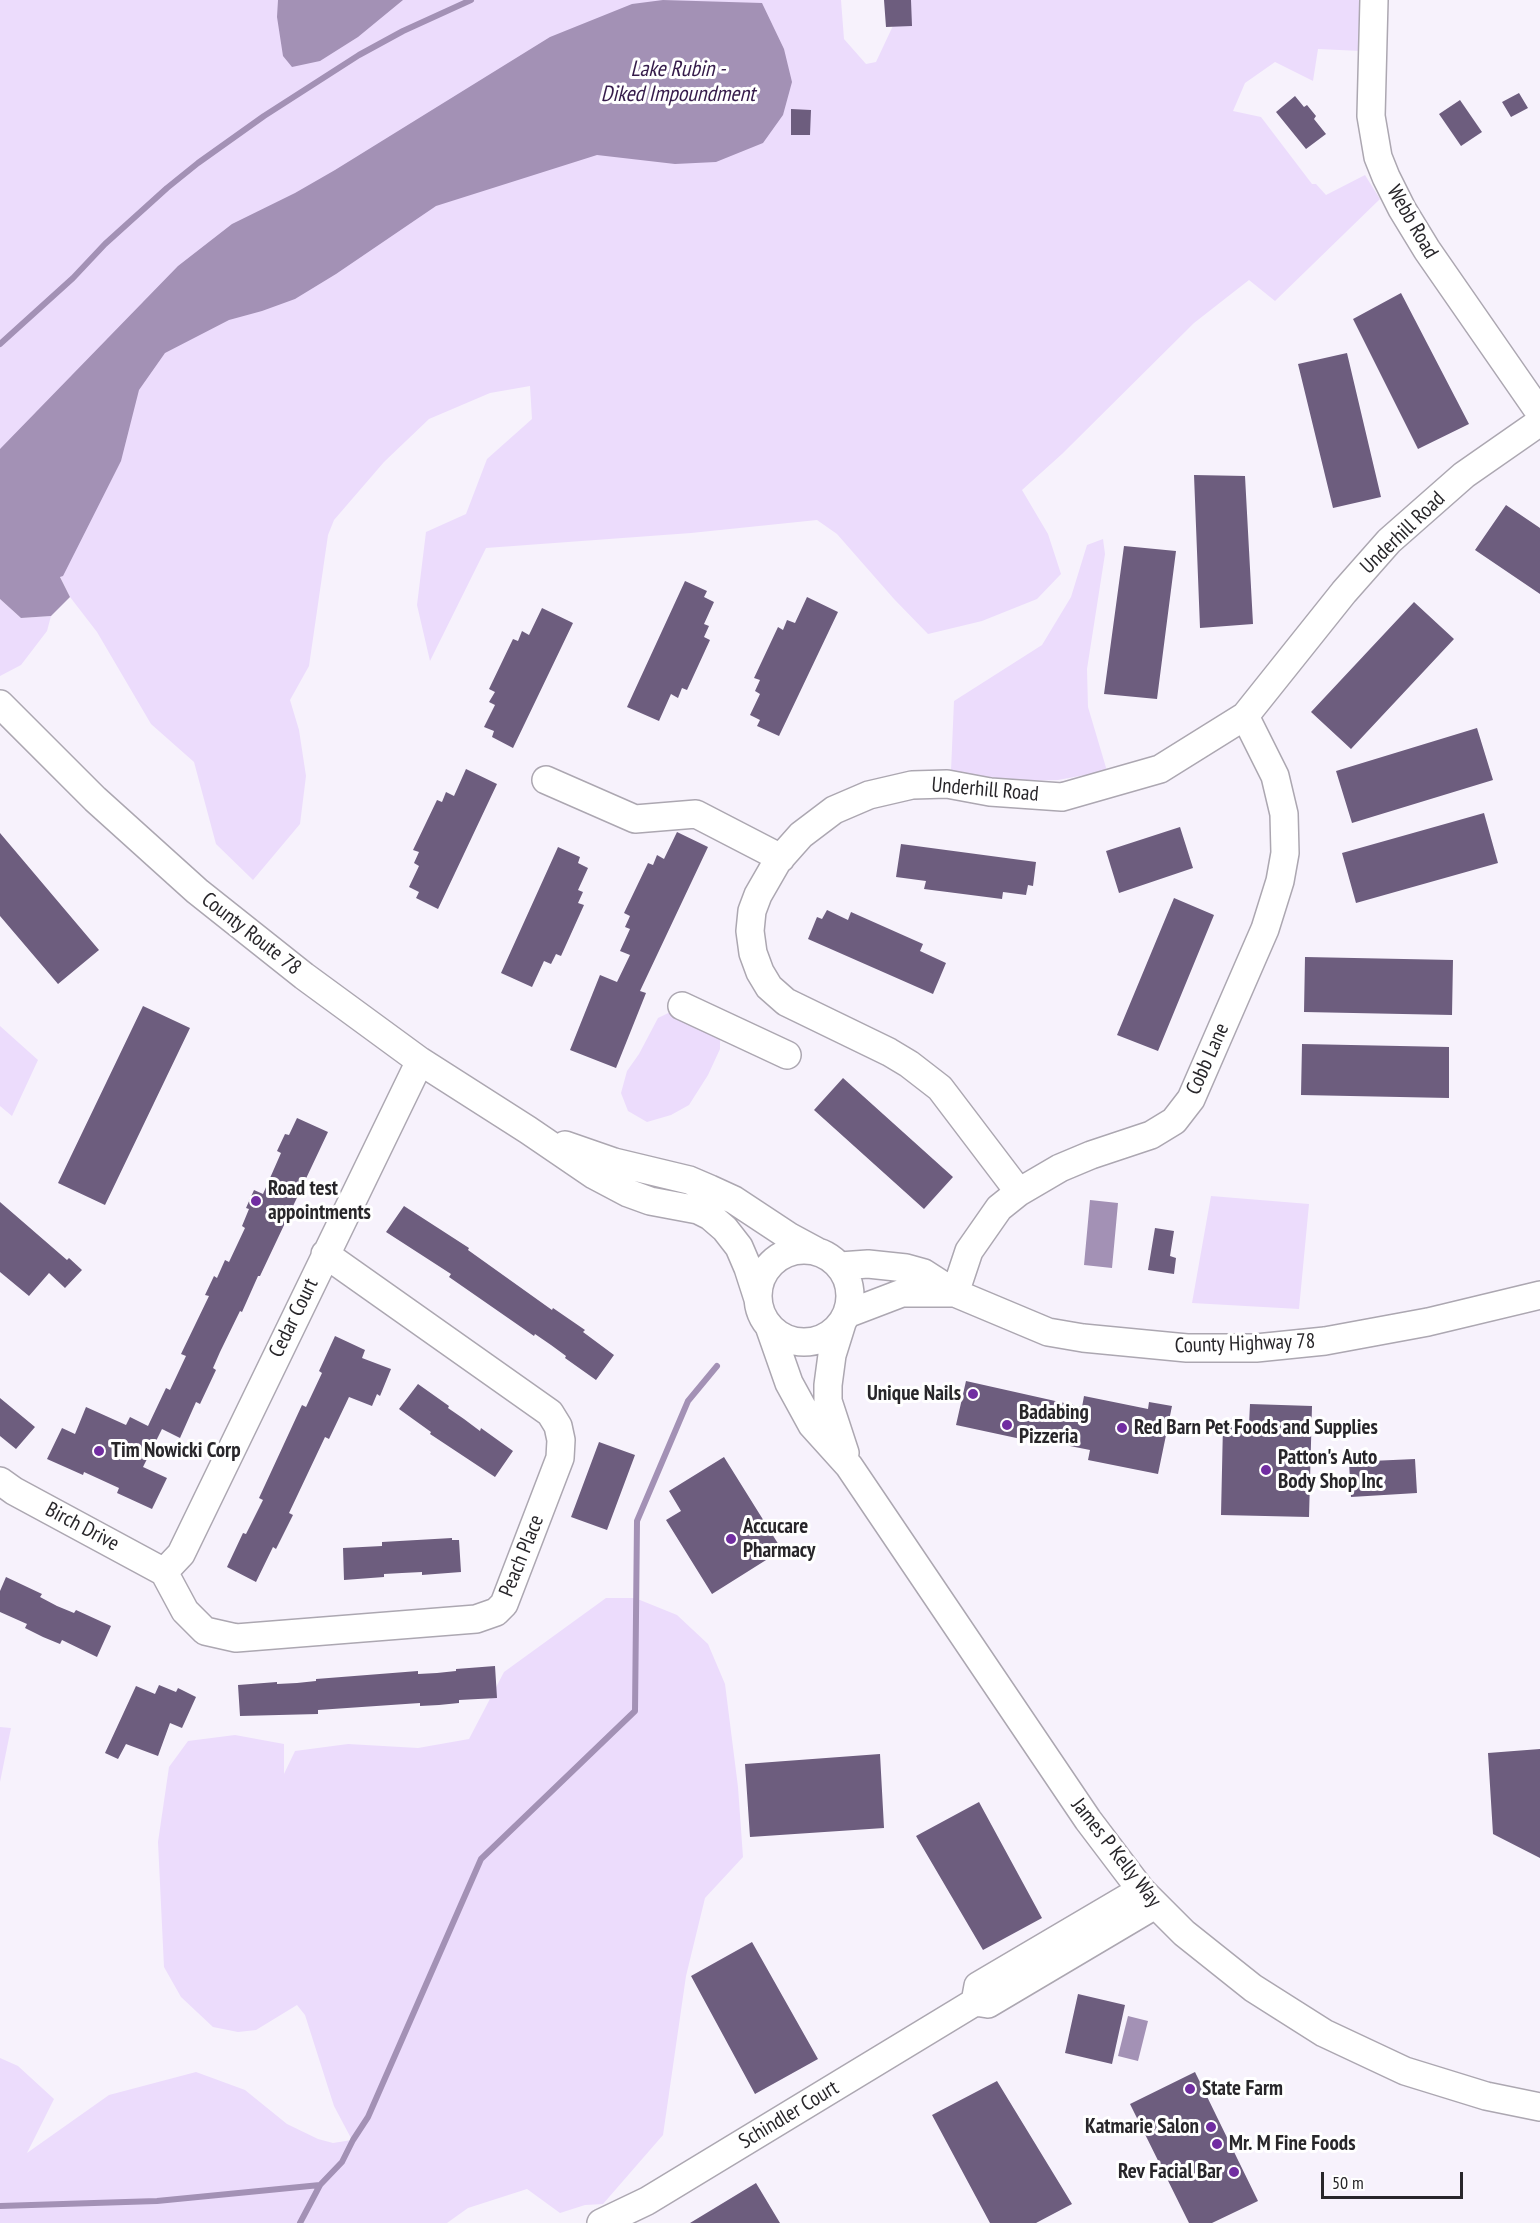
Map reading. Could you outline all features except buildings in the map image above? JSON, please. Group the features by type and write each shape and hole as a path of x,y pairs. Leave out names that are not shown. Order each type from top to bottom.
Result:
{"street":[{"name":"Webb Road","path":"1374,0 1371,116 1378,157 1386,177 1402,209 1427,249 1540,413"},
{"name":"Underhill Road","path":"1019,1192 940,1088 889,1052 786,1002 769,987 753,953 750,931 752,911 758,895 781,858 801,835 834,810 869,795 912,785 947,784 990,792 1062,797 1160,769 1245,716 1344,591 1389,541 1464,475 1540,422"},
{"name":"County Route 78","path":"0,704 95,799 196,891 304,976 420,1061 594,1175 628,1193 650,1201 698,1210 710,1216 725,1229 739,1247 758,1299"},
{"name":"Cobb Lane","path":"955,1293 969,1251 999,1208 1019,1192 1060,1168 1151,1135 1174,1121 1191,1099 1265,929 1280,881 1285,853 1284,814 1275,776 1245,716"},
{"path":"546,780 635,819 696,814 781,858"},
{"path":"682,1006 787,1055"},
{"name":"Cedar Court","path":"164,1572 181,1554 420,1061"},
{"name":"County Route 78","path":"528,1130 579,1151 689,1180 734,1200 790,1237 816,1251"},
{"path":"801,1250 816,1251 829,1257 840,1266 847,1277 850,1302 845,1319 832,1333 820,1340 792,1341 779,1335 769,1326 761,1313 758,1299 762,1278 775,1260 787,1253 801,1250"},
{"name":"Peach Place","path":"164,1572 185,1611 205,1630 236,1638 476,1619 496,1612 504,1604 561,1458 558,1426 550,1413 325,1254"},
{"name":"County Highway 78","path":"840,1266 868,1264 906,1268 924,1273 955,1293 1048,1332 1153,1346 1221,1348 1291,1345 1359,1336 1540,1295"},
{"name":"County Highway 78","path":"845,1319 902,1293 955,1293"},
{"name":"James P Kelly Way","path":"845,1319 829,1370 828,1401 849,1466"},
{"name":"James P Kelly Way","path":"769,1326 789,1383 812,1425 849,1466 1088,1820 1148,1898 1184,1933 1253,1988 1324,2033 1405,2071 1486,2096 1540,2108"},
{"name":"Birch Drive","path":"0,1481 14,1491 164,1572"},
{"name":"Schindler Court","path":"601,2223 647,2202 975,2002 988,2004 1148,1898"}],"shaded area":[{"path":"0,0 841,0 844,39 866,64 876,62 898,15 900,0 1360,0 1361,51 1318,49 1313,81 1275,62 1245,83 1233,111 1261,117 1312,184 1316,184 1326,195 1365,175 1380,199 1275,301 1249,280 1194,323 1062,454 1022,490 1048,534 1061,574 1037,599 982,621 928,634 837,534 817,520 691,533 486,548 430,661 417,605 426,532 466,514 487,459 532,419 530,386 490,393 429,419 384,462 334,520 328,535 309,666 290,700 299,730 306,776 300,824 253,880 216,844 194,762 151,724 97,632 70,597 0,452"},
{"path":"1103,539 1105,554 1087,669 1088,707 1107,771 1058,780 1016,781 951,771 954,701 1042,645 1071,597 1087,545"},
{"path":"0,599 21,618 51,616 47,631 21,665 0,676"},
{"path":"687,1004 720,1029 720,1049 708,1075 689,1105 671,1115 647,1122 628,1111 621,1093 627,1071 658,1018"},
{"path":"0,1026 38,1060 12,1116 0,1106"},
{"path":"1211,1196 1309,1204 1299,1309 1192,1303"},
{"path":"606,1598 635,1598 677,1615 708,1644 725,1684 738,1787 743,1857 705,1898 686,1976 663,2135 603,2204 585,2205 560,2213 527,2189 468,2208 447,2223 0,2223 0,2058 18,2066 54,2099 27,2153 109,2095 196,2072 245,2090 287,2124 318,2139 333,2143 352,2140 334,2106 305,2015 297,2005 256,2030 238,2032 213,2027 181,1997 164,1967 158,1842 169,1767 188,1741 235,1735 284,1744 284,1774 295,1751 348,1744 418,1748 469,1739 504,1672"},
{"path":"0,1727 11,1728 0,1782"}],"water":[{"path":"278,0 403,0 358,37 320,61 292,67 283,56 277,17"},
{"name":"Lake Rubin - Diked Impoundment","path":"663,0 762,3 784,49 792,82 783,115 763,143 716,162 675,164 597,155 436,206 295,299 229,320 165,353 139,390 121,461 63,576 60,577 70,597 51,616 21,618 0,599 0,449 178,266 232,224 335,170 550,37 632,4"},
{"path":"1090,1200 1118,1203 1112,1268 1084,1265"},
{"path":"1128,2016 1148,2021 1138,2061 1118,2056"}],"waterway":[{"path":"0,344 73,278 105,244 198,163 264,116 359,55 403,31 471,0"},
{"path":"300,2223 320,2185 342,2162 368,2117 481,1859 635,1711 637,1521 688,1401 717,1366"},
{"path":"0,2206 157,2201 320,2185"}],"place":[{"name":"Road test appointments","path":"256,1201"},
{"name":"Unique Nails","path":"973,1394"},
{"name":"Badabing Pizzeria","path":"1007,1425"},
{"name":"Red Barn Pet Foods and Supplies","path":"1122,1428"},
{"name":"Tim Nowicki Corp","path":"99,1451"},
{"name":"Patton's Auto Body Shop Inc","path":"1266,1470"},
{"name":"Accucare Pharmacy","path":"731,1539"},
{"name":"State Farm","path":"1190,2089"},
{"name":"Katmarie Salon","path":"1211,2127"},
{"name":"Mr. M Fine Foods","path":"1217,2144"},
{"name":"Rev Facial Bar","path":"1234,2172"}]}
